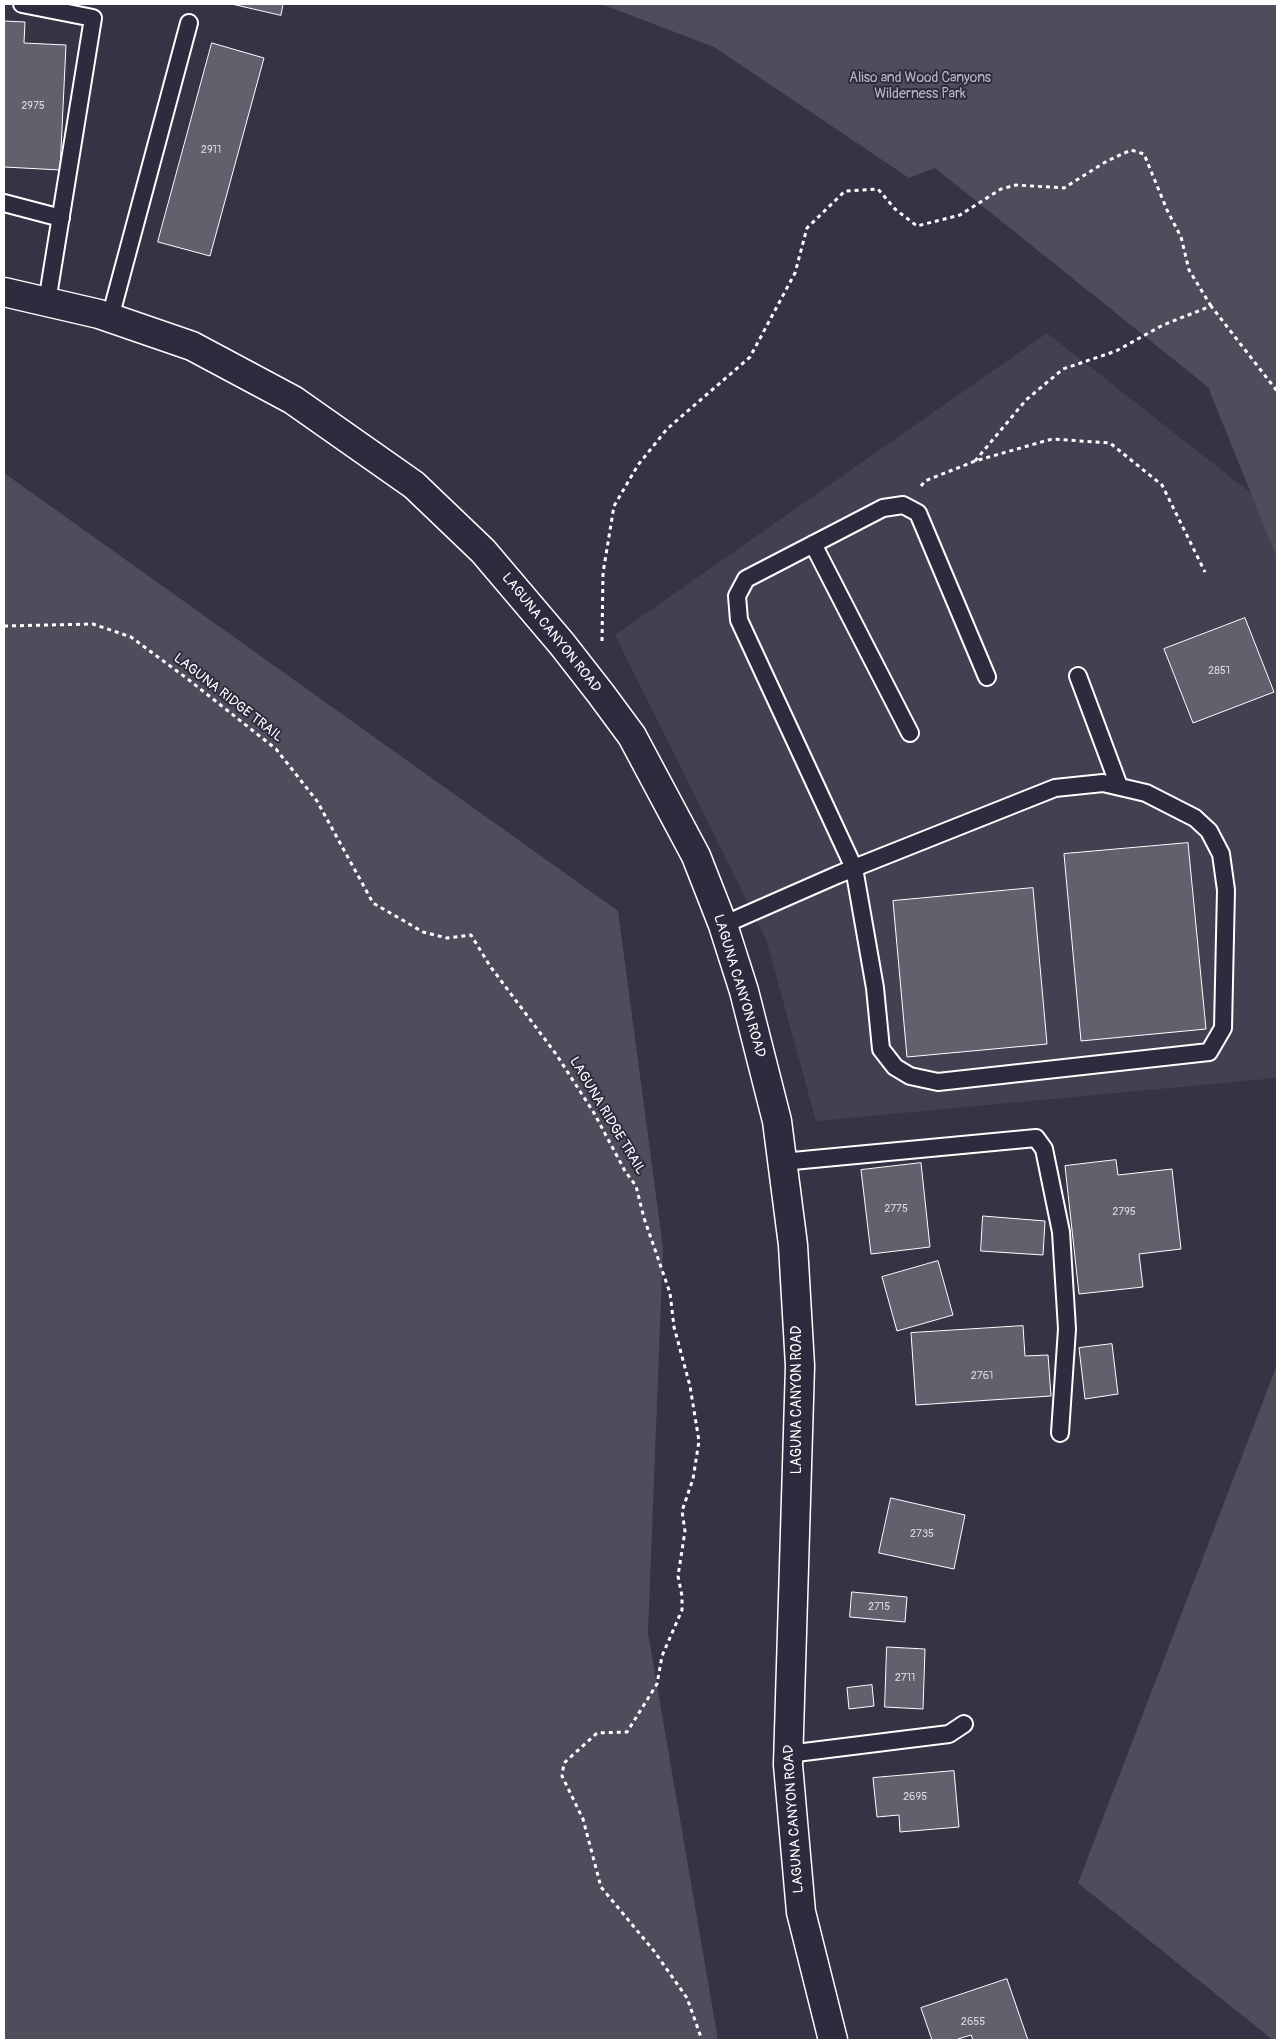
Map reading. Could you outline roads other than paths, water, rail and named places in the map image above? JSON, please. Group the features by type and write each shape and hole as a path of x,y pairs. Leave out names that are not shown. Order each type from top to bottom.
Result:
{"main road":[{"name":"LAGUNA CANYON ROAD","path":"4,292 110,318 192,346 294,400 414,485 483,551 562,644 632,736 696,856 723,925 744,991 777,1121 793,1245 800,1366 788,1754 801,1912 833,2040"}],"lane":[{"path":"22,4 93,18 47,302"},
{"path":"110,318 189,23"},
{"path":"4,203 61,218"},
{"path":"723,925 854,868 1055,788 1104,783 1146,793 1195,818 1209,831 1221,854 1226,890 1223,1028 1209,1052 938,1082 910,1076 895,1067 881,1049 875,988 854,868 739,620 736,596 746,579 883,508 903,505 918,513 987,677"},
{"path":"813,544 910,733"},
{"path":"1078,676 1119,786"},
{"path":"782,1162 1036,1138 1044,1148 1061,1232 1067,1328 1060,1433"},
{"path":"788,1754 949,1734 964,1724"}],"park label":[{"name":"Aliso and Wood Canyons Wilderness Park","path":"920,86"}]}
